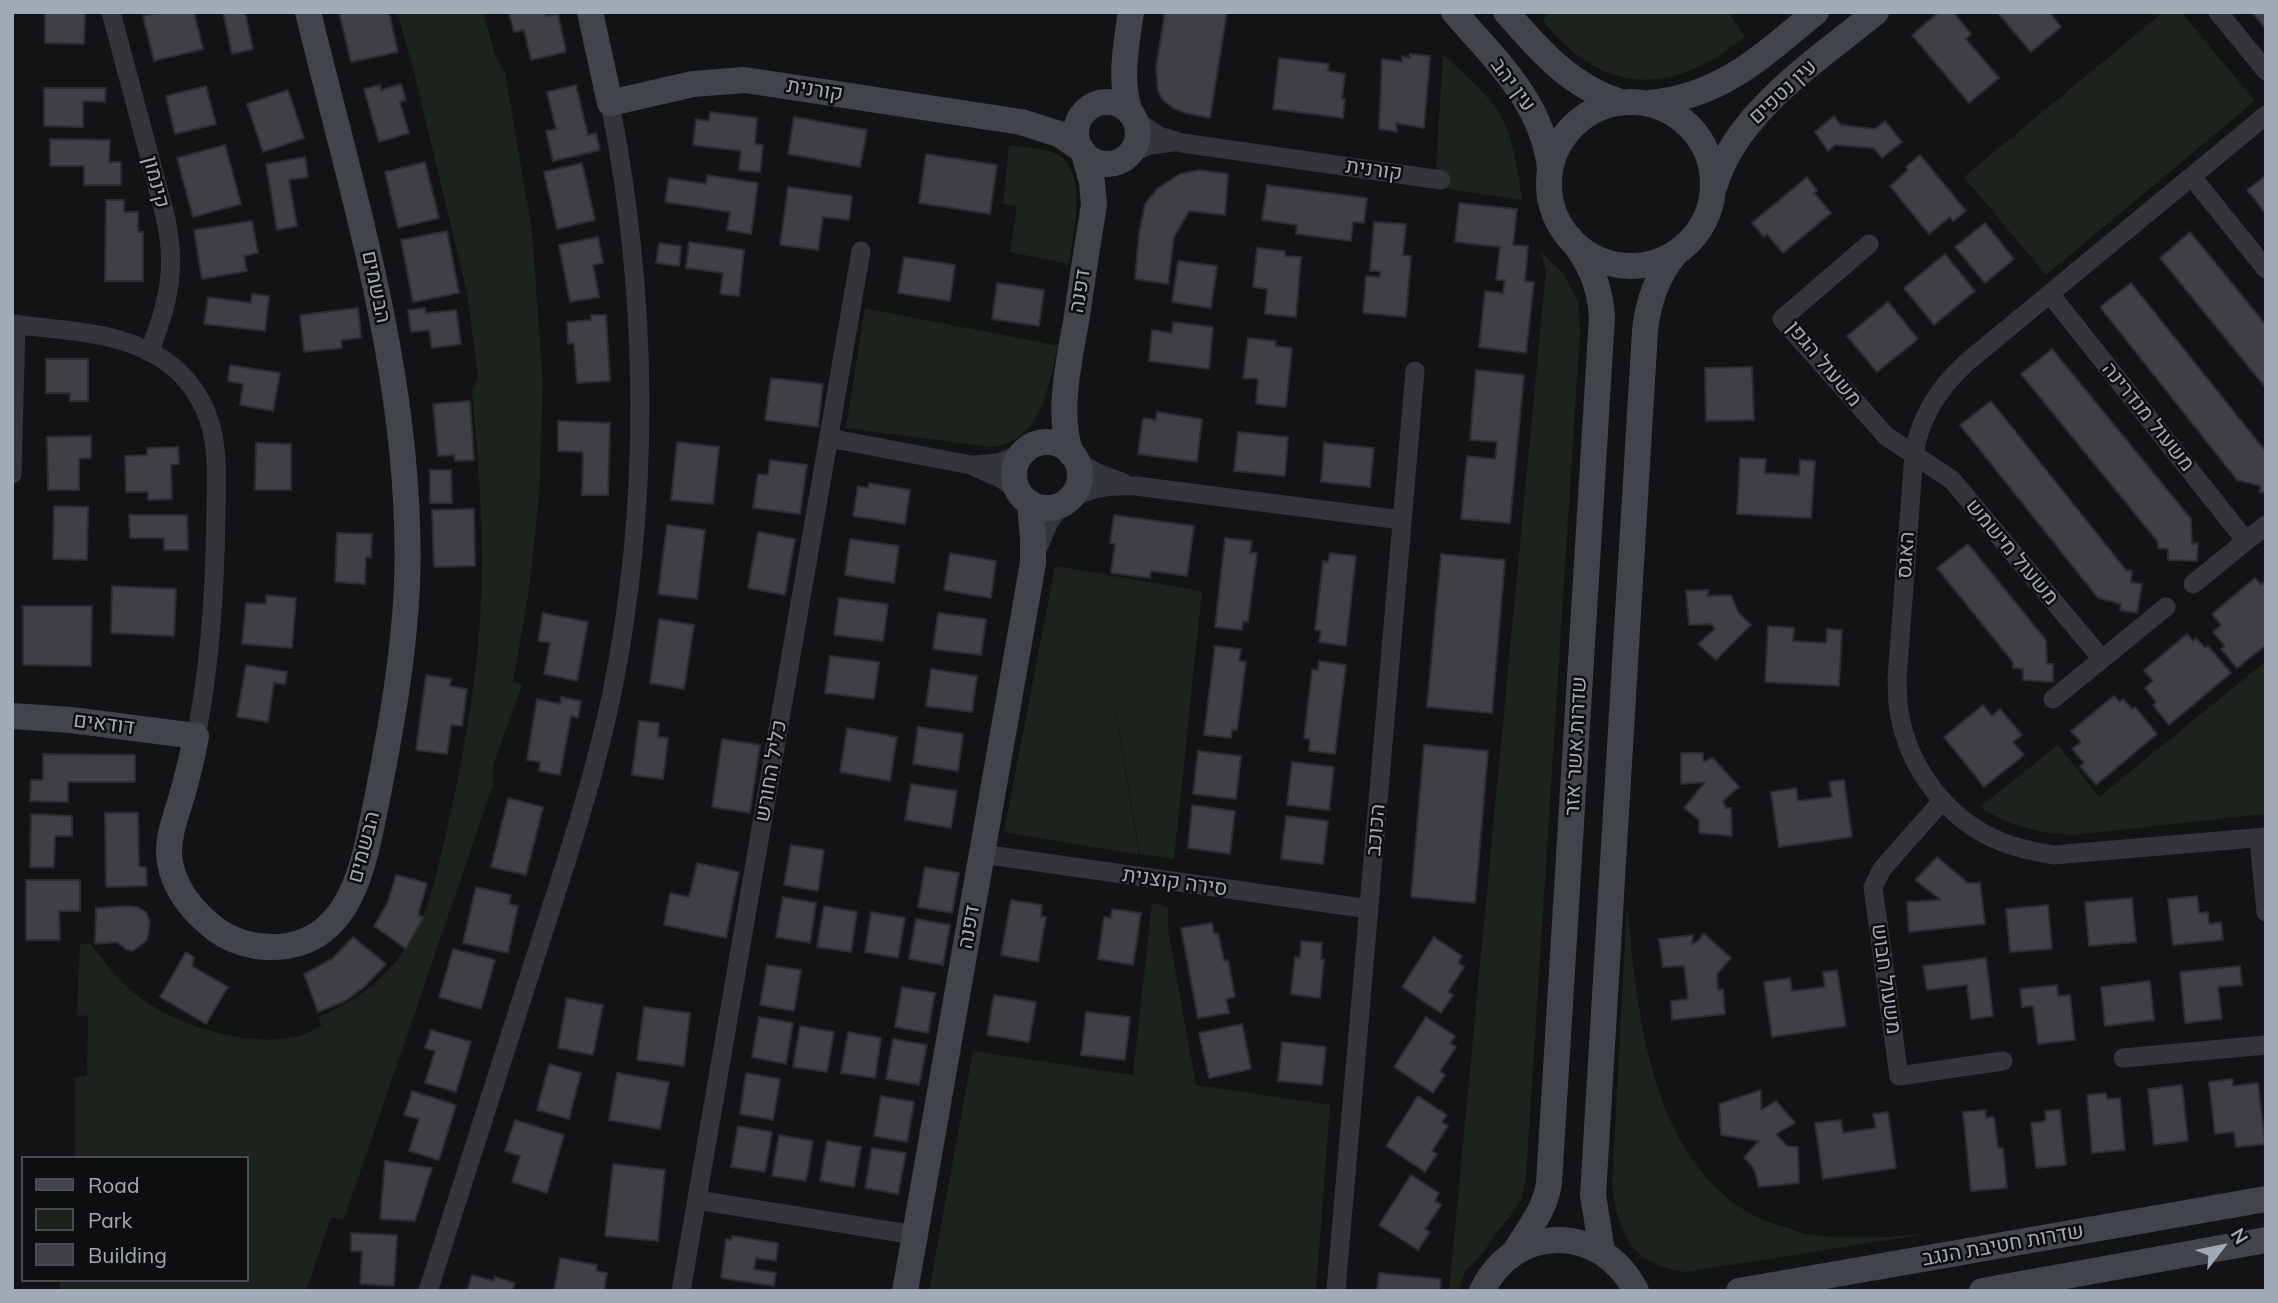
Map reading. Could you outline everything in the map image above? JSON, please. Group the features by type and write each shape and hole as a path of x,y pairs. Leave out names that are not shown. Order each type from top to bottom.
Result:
{"street":[{"name":"קינמון","path":"111,12 165,215 171,248 169,291 149,352"},
{"name":"הבשמים","path":"14,324 107,336 149,352 178,371 191,385 205,411 214,442 216,524 212,607 196,736 169,853 176,883 191,909 214,929 242,943 272,948 302,943 329,927 351,898 366,853 402,653 407,584 407,517 397,399 384,322 356,196 308,12"},
{"path":"428,1291 575,834 601,741 621,642 634,537 639,360 629,219 610,103 590,12"},
{"path":"1124,58 1112,85 1083,113 1077,126 1077,140 1082,151 1091,159 1105,163 1114,163 1127,156 1137,135 1137,126 1126,98 1124,58 1131,12"},
{"name":"עין יהב","path":"1454,12 1527,101 1545,139 1550,170"},
{"name":"עין יהב","path":"1506,12 1568,76 1602,97 1619,102"},
{"name":"עין נטפים","path":"1650,103 1679,99 1717,85 1766,53 1816,12"},
{"name":"עין נטפים","path":"1713,190 1727,153 1751,120 1876,12"},
{"path":"2218,12 2266,71"},
{"name":"קורנית","path":"610,103 693,84 744,80 1021,122 1059,134 1082,151"},
{"path":"1619,102 1650,103 1684,120 1701,140 1712,165 1712,202 1703,226 1686,246 1651,264 1626,266 1590,255 1570,238 1555,215 1551,203 1550,170 1560,142 1577,122 1600,108 1619,102"},
{"path":"1093,106 1114,103 1132,116"},
{"name":"קורנית","path":"1021,122 1068,116 1093,106"},
{"name":"קורנית","path":"1132,116 1159,136 1182,143 1441,180"},
{"name":"האגס","path":"2262,838 2054,855 2027,851 2001,842 1976,830 1942,801 1918,768 1906,741 1899,711 1897,678 1914,456 1926,413 1950,379 1966,363 2266,116"},
{"name":"קורנית","path":"1127,156 1156,144 1182,143"},
{"name":"דפנה","path":"1073,456 1067,443 1065,420 1068,373 1093,210 1092,183 1082,151"},
{"name":"דפנה","path":"1093,210 1102,185 1127,156"},
{"path":"2192,177 2266,269"},
{"name":"שדרות אשר אזר","path":"1482,1291 1494,1270 1514,1252 1540,1214 1549,1184 1601,327 1597,283 1587,260 1570,238"},
{"name":"משעול הגפן","path":"1869,244 1782,319 1886,436 1914,456"},
{"name":"כליל החורש","path":"681,1291 861,251"},
{"name":"שדרות אשר אזר","path":"1602,1251 1592,1195 1645,331 1647,312 1655,286 1675,254"},
{"name":"משעול מנדרינה","path":"2050,294 2246,541"},
{"path":"12,474 14,324"},
{"name":"הכוכב","path":"1336,1290 1415,371"},
{"name":"דפנה","path":"1028,450 1054,415 1068,373"},
{"path":"829,438 971,465 1002,479 1040,507 1049,508 1096,488 1136,486 1402,520"},
{"path":"971,465 998,463 1044,443 1054,443 1099,474 1136,486"},
{"path":"1025,498 1015,483 1014,473 1028,450"},
{"path":"1066,501 1079,483 1079,467 1073,456"},
{"name":"משעול מישמש","path":"1914,456 1952,480 2102,659"},
{"name":"דפנה","path":"905,1291 1032,563 1033,532 1025,498"},
{"name":"דפנה","path":"1032,563 1044,533 1066,501"},
{"path":"2193,584 2266,525"},
{"path":"2053,699 2166,607"},
{"name":"דודאים","path":"12,716 71,720 196,736"},
{"name":"משעול חבוש","path":"1942,801 1882,869 1873,887 1899,1076 2003,1060"},
{"path":"2262,838 2266,912"},
{"name":"סירה קוצנית","path":"982,854 1369,909"},
{"path":"2123,1058 2266,1045"},
{"name":"שדרות חטיבת הנגב","path":"1739,1291 2266,1199"},
{"path":"697,1200 915,1236"},
{"path":"1514,1252 1552,1240 1578,1242 1602,1251 1639,1287"},
{"name":"שדרות חטיבת הנגב","path":"1982,1291 2266,1240"}],"green space":[{"path":"397,12 483,12 495,55 505,72 532,231 543,385 539,497 529,590 513,682 522,685 493,765 493,785 344,1219 331,1217 306,1291 60,1291 60,1282 248,1282 248,1156 75,1156 75,1077 87,1076 88,1016 77,1015 80,944 91,944 127,987 177,1019 219,1033 284,1039 303,1035 322,1025 318,1017 345,1004 380,979 408,945 428,904 467,730 479,629 482,561 472,391 478,377 467,293"},
{"path":"1548,12 1728,12 1745,37 1718,56 1691,70 1665,78 1639,80 1615,75 1590,64 1566,46 1543,21"},
{"path":"2163,12 2181,12 2255,101 2046,275 1964,177"},
{"path":"1443,54 1494,105 1505,124 1514,152 1522,200 1435,187"},
{"path":"1009,145 1052,152 1064,160 1072,171 1077,202 1069,264 1010,252 1017,206 1003,204"},
{"path":"1540,251 1564,274 1578,301 1580,331 1526,1177 1521,1201 1480,1256 1465,1271 1459,1291 1449,1291 1546,270"},
{"path":"865,308 1058,346 1046,395 1032,424 1008,443 990,447 846,428"},
{"path":"1055,566 1202,591 1174,859 1140,854 1106,653 1139,855 1004,832"},
{"path":"2266,661 2266,814 2075,835 2026,828 1980,807 2058,745 2099,797"},
{"path":"1152,903 1168,907 1168,929 1196,1085 1330,1105 1316,1291 929,1291 973,1051 1133,1075"},
{"path":"1627,906 1644,1037 1656,1080 1671,1122 1692,1159 1720,1191 1756,1217 1806,1234 1854,1238 1933,1233 1686,1272 1653,1263 1631,1245 1619,1219 1612,1185"}],"building":[{"path":"45,12 85,12 84,44 45,43"},
{"path":"160,12 194,12 203,49 154,61 143,16"},
{"path":"223,12 245,12 253,49 232,54"},
{"path":"339,12 389,12 398,52 351,62"},
{"path":"545,12 546,16 558,14 566,52 531,60 524,30 514,32 509,13"},
{"path":"1165,12 1227,12 1210,118 1173,108 1163,100 1158,91 1156,68"},
{"path":"1939,12 1953,12 1971,34 1966,39 1999,78 1969,103 1912,35"},
{"path":"1997,12 2049,12 2061,27 2031,52"},
{"path":"2252,12 2266,12 2266,29"},
{"path":"1410,54 1430,56 1424,128 1396,123 1397,132 1379,129 1382,59 1402,62 1402,56 1410,58"},
{"path":"1279,58 1329,64 1328,71 1345,74 1343,118 1273,109"},
{"path":"401,84 406,100 400,102 409,133 379,142 364,89 380,85 381,90"},
{"path":"576,85 588,135 596,133 600,150 553,161 546,131 556,129 547,92"},
{"path":"206,86 216,124 175,134 166,96"},
{"path":"44,88 106,88 105,102 83,101 83,127 44,126"},
{"path":"288,90 304,138 263,152 247,104"},
{"path":"710,112 757,118 755,144 763,145 760,172 739,170 741,151 693,145 696,119 709,121"},
{"path":"1834,116 1841,125 1875,129 1885,121 1902,142 1882,158 1874,148 1835,145 1828,151 1815,132"},
{"path":"794,117 867,130 860,167 788,154"},
{"path":"50,139 110,140 109,162 121,162 121,185 84,185 84,166 50,166"},
{"path":"225,145 241,204 193,217 177,158"},
{"path":"926,154 997,165 990,214 919,203"},
{"path":"1920,155 1966,211 1953,221 1950,217 1929,234 1890,186"},
{"path":"305,157 308,177 289,180 297,226 277,230 266,164"},
{"path":"425,162 439,218 398,228 385,172"},
{"path":"582,163 595,220 557,229 544,172"},
{"path":"1199,170 1228,174 1225,215 1189,211 1174,237 1168,284 1135,279 1139,233 1145,204 1158,188 1180,174"},
{"path":"707,175 758,183 751,234 727,230 730,212 665,202 669,178 706,184"},
{"path":"2266,175 2266,214 2247,190"},
{"path":"1807,177 1817,190 1814,193 1831,213 1783,253 1767,234 1764,237 1752,223"},
{"path":"1267,185 1367,198 1364,223 1353,222 1351,241 1296,234 1297,225 1262,220"},
{"path":"788,187 852,196 849,220 823,217 818,250 780,245"},
{"path":"106,200 124,200 124,212 138,212 138,232 143,232 143,281 105,281"},
{"path":"1459,203 1517,209 1513,245 1528,246 1525,281 1534,282 1526,353 1479,347 1485,291 1503,293 1505,280 1496,280 1500,247 1455,242"},
{"path":"252,221 258,253 244,256 247,271 202,279 194,230"},
{"path":"1374,222 1406,224 1403,255 1411,256 1406,317 1363,313 1366,276 1380,277 1380,271 1370,271"},
{"path":"1985,223 2014,259 1985,283 1955,247"},
{"path":"447,231 459,293 413,302 401,240"},
{"path":"2190,232 2266,325 2266,388 2160,258"},
{"path":"598,237 603,263 593,265 599,297 570,302 559,245"},
{"path":"689,242 744,250 739,296 720,294 723,273 686,268"},
{"path":"659,243 681,246 679,266 656,263"},
{"path":"1257,248 1285,251 1285,256 1301,257 1296,317 1265,314 1267,289 1253,287"},
{"path":"1945,254 1975,291 1934,325 1904,288"},
{"path":"904,257 955,265 950,301 898,293"},
{"path":"1178,261 1217,266 1211,308 1172,302"},
{"path":"997,283 1044,290 1039,326 992,319"},
{"path":"2131,283 2266,452 2266,493 2259,492 2261,486 2237,480 2100,307"},
{"path":"252,294 269,296 265,331 204,324 208,297 251,303"},
{"path":"1888,302 1918,339 1877,372 1847,336"},
{"path":"358,308 361,338 341,340 342,348 304,352 300,315"},
{"path":"425,308 426,313 456,310 461,344 432,348 429,330 411,332 408,310"},
{"path":"591,315 606,315 610,381 577,383 574,343 568,344 567,322 591,320"},
{"path":"1173,322 1213,327 1209,369 1149,361 1152,330 1172,333"},
{"path":"1248,338 1276,341 1275,346 1292,348 1286,407 1256,404 1258,379 1243,378"},
{"path":"2052,349 2191,519 2192,544 2198,543 2197,561 2168,560 2168,549 2158,548 2158,542 2021,374"},
{"path":"46,359 88,359 88,401 70,401 70,393 46,393"},
{"path":"230,365 280,373 273,411 240,405 243,384 228,381"},
{"path":"1752,367 1754,420 1706,421 1705,368"},
{"path":"1476,370 1524,375 1510,523 1461,519 1467,456 1495,459 1497,442 1470,440"},
{"path":"771,378 823,384 818,427 765,420"},
{"path":"470,401 474,460 455,461 454,455 438,456 433,404"},
{"path":"1991,401 2126,570 2132,571 2131,582 2142,584 2137,613 2120,610 2121,604 2098,598 1960,425"},
{"path":"1157,412 1202,419 1197,462 1138,454 1143,418 1156,420"},
{"path":"558,421 610,423 608,495 582,495 583,452 558,451"},
{"path":"1238,432 1288,437 1285,476 1234,471"},
{"path":"91,436 91,458 79,459 79,490 48,490 47,437"},
{"path":"677,442 719,447 713,504 671,500"},
{"path":"256,443 291,444 291,490 255,490"},
{"path":"1324,443 1374,448 1370,487 1321,482"},
{"path":"178,447 179,464 171,465 172,499 148,500 148,492 126,492 125,456 147,455 147,448"},
{"path":"1740,458 1766,459 1765,473 1799,475 1800,460 1815,461 1811,518 1737,514"},
{"path":"770,460 807,465 800,514 753,508 758,474 768,475"},
{"path":"430,470 451,470 452,503 430,503"},
{"path":"869,483 910,490 905,524 853,516 858,486 868,488"},
{"path":"54,506 88,507 87,560 53,559"},
{"path":"474,509 475,566 434,567 432,510"},
{"path":"129,515 187,515 188,550 164,550 164,538 130,538"},
{"path":"1114,515 1194,526 1187,576 1151,571 1150,578 1111,573 1115,544 1110,543"},
{"path":"667,525 705,530 697,599 658,594"},
{"path":"758,532 795,539 785,595 748,588"},
{"path":"337,533 372,534 371,558 366,557 365,584 335,582"},
{"path":"1225,538 1252,541 1250,553 1257,553 1248,622 1243,621 1242,630 1215,627"},
{"path":"850,539 899,546 894,583 845,575"},
{"path":"1968,544 2046,640 2047,664 2053,664 2053,682 2023,680 2023,669 2013,668 2013,662 1937,568"},
{"path":"950,553 996,561 991,598 944,590"},
{"path":"1330,553 1356,556 1346,646 1319,642 1321,631 1315,630 1323,561 1328,562"},
{"path":"1441,554 1505,560 1492,713 1427,707"},
{"path":"2255,578 2261,585 2264,582 2266,584 2266,645 2237,668 2221,649 2225,646 2213,632 2221,625 2212,614"},
{"path":"112,586 176,589 174,636 111,633"},
{"path":"1709,590 1707,596 1731,595 1738,612 1751,625 1716,660 1698,644 1715,629 1711,624 1689,625 1686,591"},
{"path":"266,595 296,598 292,648 242,644 246,603 266,604"},
{"path":"839,598 888,604 883,641 834,635"},
{"path":"23,606 92,606 91,666 23,665"},
{"path":"543,613 588,622 577,681 544,674 550,643 538,641"},
{"path":"938,613 986,619 981,655 933,649"},
{"path":"659,619 694,625 684,689 650,683"},
{"path":"1768,626 1794,628 1793,641 1826,643 1827,629 1842,630 1839,686 1765,682"},
{"path":"2187,634 2193,641 2196,638 2205,648 2208,646 2231,673 2169,725 2153,705 2156,702 2145,688 2153,681 2144,670"},
{"path":"1215,646 1241,649 1239,661 1246,662 1237,730 1232,730 1231,738 1204,735"},
{"path":"830,656 879,662 874,699 825,693"},
{"path":"1319,661 1346,665 1335,754 1309,751 1310,739 1304,738 1312,670 1318,670"},
{"path":"246,665 287,672 285,684 274,683 268,722 237,717"},
{"path":"931,669 977,676 972,712 926,706"},
{"path":"426,675 451,679 450,686 467,689 462,726 451,725 447,754 416,750"},
{"path":"2114,696 2120,702 2123,699 2132,709 2135,707 2157,734 2096,785 2080,766 2084,763 2072,749 2081,742 2071,731"},
{"path":"561,697 581,701 578,718 571,716 560,775 539,771 540,762 527,760 537,699 560,704"},
{"path":"1983,705 1992,716 2000,709 2022,735 2013,742 2024,755 1984,787 1944,737"},
{"path":"639,721 659,723 658,737 668,738 663,779 632,775"},
{"path":"918,727 963,734 958,771 913,764"},
{"path":"847,728 897,737 890,781 840,772"},
{"path":"722,739 760,745 750,813 712,807"},
{"path":"1424,745 1488,751 1475,903 1411,897"},
{"path":"1198,751 1241,756 1236,799 1193,794"},
{"path":"1681,753 1703,753 1703,762 1713,758 1739,787 1723,801 1726,808 1731,808 1732,836 1699,833 1699,820 1684,808 1705,782 1681,784"},
{"path":"43,754 135,755 135,782 68,782 68,802 30,801 31,780 43,780"},
{"path":"1292,762 1334,767 1329,810 1287,805"},
{"path":"1844,780 1852,837 1779,847 1771,792 1796,788 1798,801 1832,797 1829,782"},
{"path":"911,784 957,791 951,828 905,820"},
{"path":"508,798 543,807 526,875 491,867"},
{"path":"1192,805 1235,811 1230,854 1188,848"},
{"path":"105,813 138,813 139,867 146,867 147,886 106,887"},
{"path":"31,814 72,816 72,836 55,836 54,867 30,867"},
{"path":"1286,816 1328,821 1323,864 1281,859"},
{"path":"791,845 824,850 818,891 784,885"},
{"path":"1937,857 1968,883 1980,883 1985,924 1909,932 1907,902 1941,900 1915,880"},
{"path":"697,863 739,872 726,938 664,925 670,893 689,897"},
{"path":"925,867 959,873 952,913 918,907"},
{"path":"396,875 427,883 418,916 423,917 406,949 374,926 388,902"},
{"path":"26,880 80,880 80,911 59,911 60,940 26,940"},
{"path":"476,887 511,895 509,904 518,906 508,953 463,943"},
{"path":"2197,896 2199,913 2208,912 2209,924 2221,922 2223,940 2173,945 2168,899"},
{"path":"783,897 816,903 810,943 776,937"},
{"path":"2132,898 2136,942 2089,946 2085,902"},
{"path":"1011,900 1042,905 1041,917 1046,917 1038,962 1001,955"},
{"path":"2048,905 2052,949 2010,952 2006,909"},
{"path":"824,906 857,912 851,952 817,947"},
{"path":"137,907 146,912 150,922 147,940 133,951 117,942 95,944 96,908"},
{"path":"1112,909 1141,913 1133,965 1098,959 1104,917 1111,918"},
{"path":"871,912 905,918 898,958 865,952"},
{"path":"916,919 950,925 943,965 909,959"},
{"path":"1212,923 1214,934 1218,933 1224,961 1228,960 1235,997 1226,999 1229,1013 1198,1018 1181,928"},
{"path":"1704,934 1731,958 1717,974 1718,990 1723,989 1725,1014 1672,1020 1671,1001 1688,999 1684,966 1663,967 1659,939 1693,935 1692,944"},
{"path":"353,937 386,964 364,987 345,1001 318,1012 304,974 332,959"},
{"path":"1434,937 1462,956 1458,963 1464,967 1448,992 1453,995 1441,1013 1402,987"},
{"path":"1301,941 1322,943 1321,959 1324,959 1320,998 1291,994 1295,957 1300,958"},
{"path":"453,949 495,960 481,1009 439,997"},
{"path":"186,952 194,957 192,966 228,987 206,1024 160,997"},
{"path":"1986,958 1993,1016 1971,1019 1967,985 1927,990 1923,966"},
{"path":"767,965 801,970 794,1011 760,1005"},
{"path":"2240,966 2242,985 2218,987 2222,1019 2185,1023 2180,972"},
{"path":"1837,970 1846,1026 1772,1037 1764,982 1790,978 1792,991 1825,987 1823,972"},
{"path":"2150,981 2154,1020 2105,1026 2101,987"},
{"path":"2057,985 2058,996 2070,995 2075,1040 2038,1044 2033,1006 2022,1007 2020,989"},
{"path":"902,987 935,993 928,1033 895,1027"},
{"path":"994,995 1036,1002 1029,1042 987,1035"},
{"path":"567,998 603,1005 593,1055 558,1048"},
{"path":"644,1007 690,1013 684,1066 637,1060"},
{"path":"1086,1012 1130,1017 1125,1060 1081,1055"},
{"path":"759,1017 793,1023 786,1064 752,1057"},
{"path":"1426,1017 1455,1036 1450,1043 1456,1047 1440,1071 1445,1075 1433,1093 1394,1067"},
{"path":"1242,1024 1251,1069 1209,1078 1199,1033"},
{"path":"800,1026 834,1032 827,1072 793,1067"},
{"path":"431,1030 471,1042 456,1092 425,1083 435,1051 425,1048"},
{"path":"848,1032 881,1038 875,1078 841,1073"},
{"path":"893,1039 927,1045 919,1085 886,1079"},
{"path":"1282,1042 1326,1047 1322,1085 1278,1081"},
{"path":"549,1064 581,1073 569,1119 537,1110"},
{"path":"617,1073 669,1082 660,1129 609,1120"},
{"path":"746,1073 780,1079 773,1120 740,1114"},
{"path":"2232,1079 2233,1086 2258,1083 2265,1144 2236,1147 2234,1132 2215,1134 2209,1082"},
{"path":"2182,1085 2188,1141 2154,1145 2148,1089"},
{"path":"1761,1090 1761,1110 1776,1101 1795,1123 1776,1134 1787,1146 1798,1147 1799,1183 1759,1187 1754,1169 1744,1157 1759,1141 1721,1135 1719,1104"},
{"path":"412,1091 456,1105 439,1160 409,1151 419,1119 404,1115"},
{"path":"2106,1093 2107,1099 2120,1098 2125,1150 2092,1153 2087,1095"},
{"path":"881,1096 914,1102 907,1142 874,1136"},
{"path":"1418,1096 1447,1115 1442,1122 1448,1126 1432,1151 1437,1154 1425,1172 1386,1146"},
{"path":"1985,1110 1986,1118 1994,1117 1998,1148 2003,1148 2007,1188 1971,1191 1963,1112"},
{"path":"2060,1110 2066,1165 2036,1168 2031,1123 2046,1121 2045,1111"},
{"path":"1888,1112 1896,1168 1823,1179 1815,1123 1841,1120 1843,1133 1876,1128 1873,1114"},
{"path":"515,1120 564,1135 547,1193 512,1182 520,1156 505,1151"},
{"path":"738,1126 772,1132 765,1172 731,1167"},
{"path":"779,1135 813,1141 806,1181 772,1176"},
{"path":"827,1141 861,1147 854,1187 820,1181"},
{"path":"872,1148 906,1153 898,1194 865,1188"},
{"path":"385,1161 432,1168 415,1221 380,1219"},
{"path":"613,1164 665,1170 658,1241 605,1236"},
{"path":"1411,1175 1439,1193 1435,1201 1441,1205 1425,1229 1430,1232 1418,1250 1379,1225"},
{"path":"351,1233 397,1235 394,1286 360,1284 362,1251 351,1251"},
{"path":"732,1236 778,1243 776,1261 756,1258 754,1269 776,1273 774,1286 721,1278 726,1239 731,1240"},
{"path":"560,1258 597,1265 596,1271 607,1273 604,1291 554,1291"},
{"path":"1379,1273 1441,1279 1440,1291 1377,1291"},
{"path":"472,1275 494,1281 495,1277 515,1283 512,1291 467,1291"}]}
